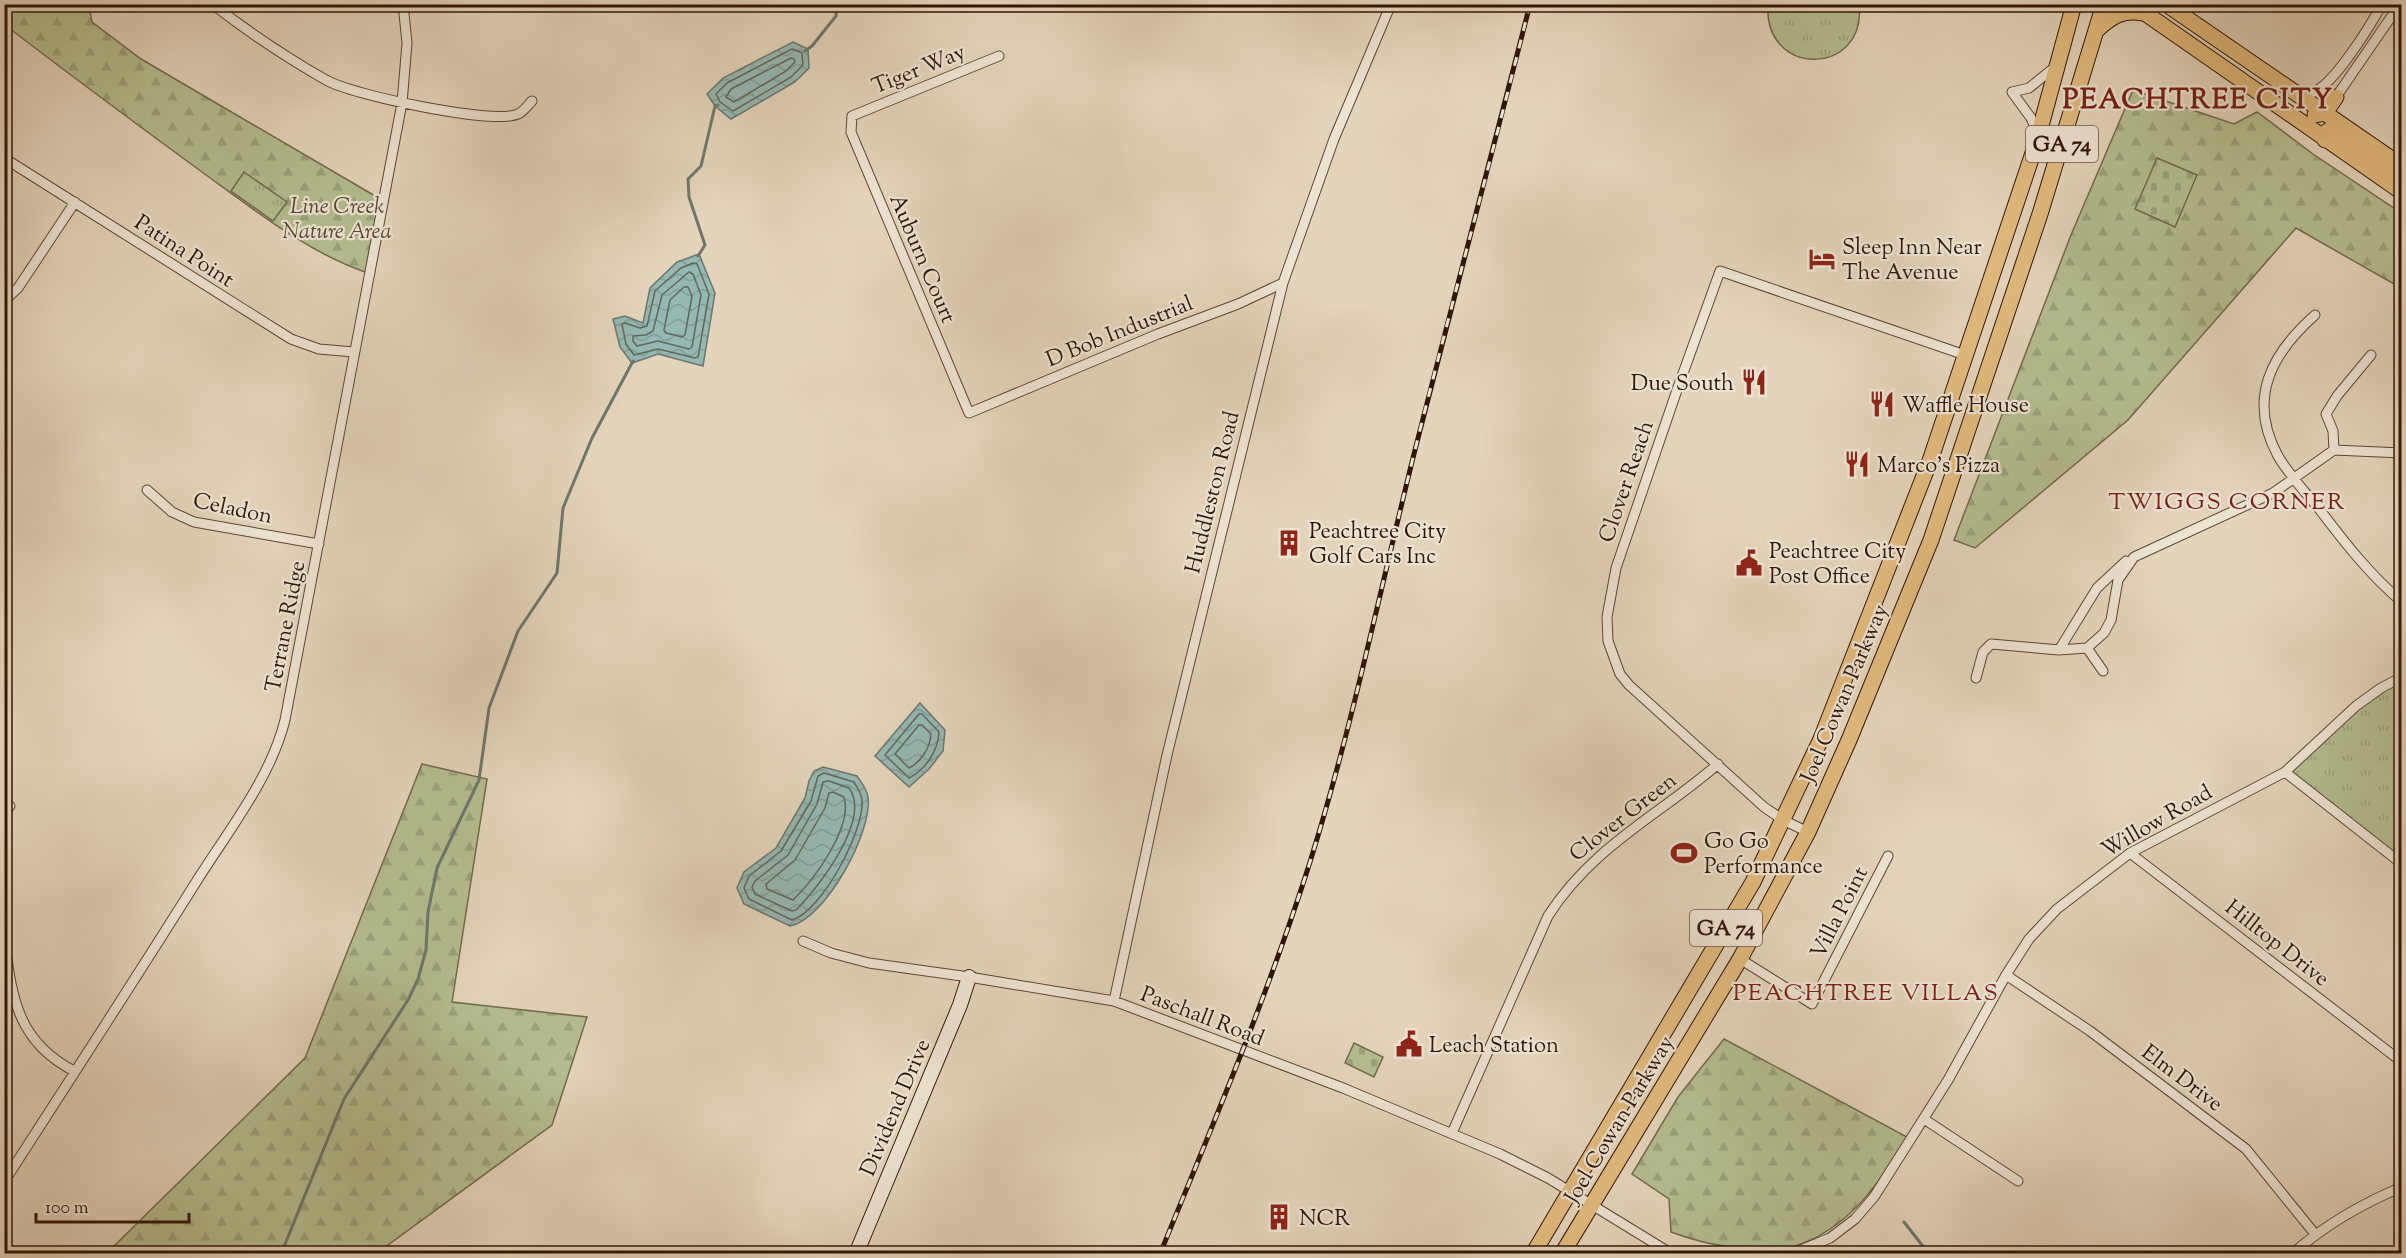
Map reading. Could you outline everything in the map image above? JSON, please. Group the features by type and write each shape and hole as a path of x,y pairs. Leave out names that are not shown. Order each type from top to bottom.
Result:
{"main road":[{"name":"Joel Cowan Parkway","path":"1533,1254 1753,882 1821,739 1931,458 2038,134 2074,4"},
{"name":"Joel Cowan Parkway","path":"1562,1254 1740,958 1808,832 1891,641 1931,540 2002,332 2104,4"},
{"path":"2166,4 2402,165"},
{"path":"2098,29 2121,13 2137,9 2402,192"},
{"path":"2209,60 2224,61 2300,114 2325,113 2336,97"},
{"path":"2336,97 2338,108 2344,119 2402,159"},
{"path":"2325,140 2325,133 2329,130 2402,177"}],"street":[{"path":"212,4 238,24 326,80 372,97 489,116 518,114 532,101"},
{"name":"Terrane Ridge","path":"4,1182 196,883 277,749 285,720 402,103 407,43 403,4"},
{"name":"Huddleston Road","path":"1114,1001 1167,755 1283,283 1334,139 1391,4"},
{"path":"2302,98 2321,88 2358,45 2382,4"},
{"path":"2336,97 2400,4"},
{"name":"Tiger Way","path":"852,116 999,56"},
{"path":"2038,134 2031,118 2012,92 2029,88 2057,66"},
{"name":"Auburn Court","path":"852,116 851,132 969,413"},
{"name":"Patina Point","path":"4,158 291,339 319,349 354,352"},
{"path":"4,301 18,288 75,202"},
{"name":"Clover Reach","path":"1808,832 1783,820 1769,810 1629,685 1612,656 1608,641 1607,617 1611,590 1632,519 1720,271 1944,350 1965,355"},
{"name":"D Bob Industrial","path":"969,413 1158,334 1238,304 1283,283"},
{"path":"2315,315 2292,336 2278,355 2269,376 2265,398 2266,421 2272,444 2295,479 2369,571 2402,602"},
{"path":"2334,450 2332,431 2326,414 2337,396 2371,355"},
{"path":"2059,650 2097,588 2122,563 2247,505 2295,479 2334,450 2402,453"},
{"name":"Celadon","path":"147,490 172,512 194,522 319,544"},
{"path":"1976,678 1983,652 1991,644 2059,650 2087,648 2104,633 2111,620 2118,580 2134,557"},
{"path":"2087,648 2103,671"},
{"name":"Willow Road","path":"1791,1254 1830,1238 1855,1219 1874,1197 1924,1119 2006,975 2029,939 2057,909 2130,853 2285,772 2356,706 2381,687 2402,677"},
{"name":"Clover Green","path":"1452,1133 1548,916 1562,895 1591,862 1718,764"},
{"path":"2285,772 2402,864"},
{"name":"Hilltop Drive","path":"2130,853 2402,1062"},
{"name":"Villa Point","path":"1740,958 1812,1004 1888,856"},
{"path":"4,937 13,999 23,1023 36,1043 47,1054 74,1071"},
{"name":"Paschall Road","path":"803,941 831,953 869,963 1114,1001 1452,1133 1548,1178 1570,1191"},
{"name":"Elm Drive","path":"2006,975 2090,1031 2246,1149 2315,1234"},
{"name":"Dividend Drive","path":"856,1254 956,1015 969,977"},
{"path":"1924,1119 2018,1181"},
{"path":"2292,1254 2315,1234 2370,1200 2402,1187"},
{"path":"1570,1191 1672,1254"}],"green space":[{"path":"1768,4 1859,5 1857,28 1847,45 1832,56 1815,59 1797,56 1781,46 1771,28"},
{"name":"Line Creek Nature Area","path":"4,5 89,5 92,22 141,59 382,200 368,273 324,254 282,229 78,81 5,25"},
{"path":"2133,90 2234,124 2257,112 2313,154 2401,213 2401,288 2296,228 2128,420 1975,548 1954,540 2071,235"},
{"path":"2157,158 2197,175 2175,227 2135,209"},
{"path":"244,172 287,202 273,221 231,191"},
{"path":"2401,681 2401,864 2285,772 2375,691"},
{"path":"422,764 487,779 452,1002 587,1017 552,1125 377,1253 107,1253 305,1058"},
{"path":"1724,1039 1907,1137 1877,1184 1852,1212 1823,1234 1801,1244 1766,1253 1762,1248 1716,1245 1671,1232 1669,1199 1632,1174 1678,1097"},
{"path":"1354,1043 1383,1057 1374,1077 1345,1063"}],"water":[{"path":"793,42 808,49 809,68 795,82 731,119 715,106 707,94 723,78"},
{"path":"699,254 715,293 703,366 658,354 632,363 620,347 613,319 625,316 643,323 650,288 677,262"},
{"path":"920,703 945,730 943,751 929,769 909,787 875,756"},
{"path":"823,767 857,776 868,797 868,812 855,851 831,892 804,920 790,926 744,904 737,888 744,872 776,848 805,798 814,771"}],"waterway":[{"path":"805,51 812,46 836,16 837,4"},
{"path":"698,256 705,245 689,197 688,179 701,166 715,106 718,105"},
{"path":"281,1254 344,1099 408,1000 418,979 426,950 428,912 437,868 479,780 489,708 518,631 557,573 563,508 592,438 633,361"},
{"path":"1904,1222 1929,1254"}],"railway":[{"path":"1160,1254 1258,1010 1294,912 1325,813 1352,713 1426,405 1530,4"}],"place":[{"name":"Sleep Inn Near The Avenue","path":"1822,259"},
{"name":"Due South","path":"1754,382"},
{"name":"Waffle House","path":"1882,404"},
{"name":"Marco's Pizza","path":"1857,464"},
{"name":"Peachtree City Golf Cars Inc","path":"1289,543"},
{"name":"Peachtree City Post Office","path":"1749,563"},
{"name":"Go Go Performance","path":"1684,853"},
{"name":"Leach Station","path":"1409,1044"},
{"name":"NCR","path":"1279,1217"}],"district":[{"name":"PEACHTREE CITY","path":"2198,98"},
{"name":"TWIGGS CORNER","path":"2227,501"},
{"name":"PEACHTREE VILLAS","path":"1866,992"}]}
